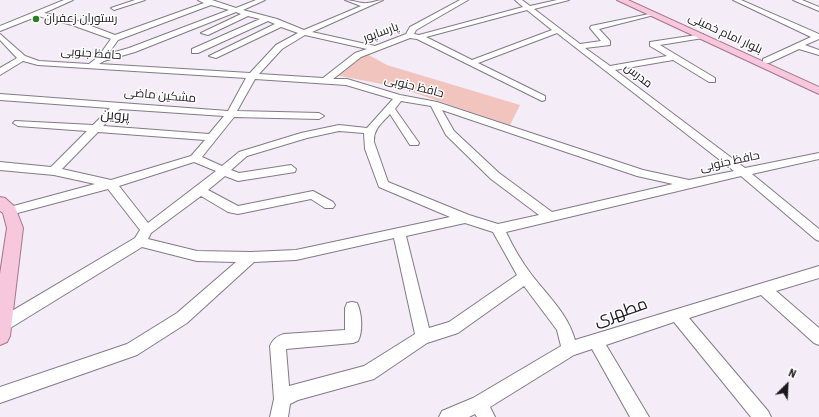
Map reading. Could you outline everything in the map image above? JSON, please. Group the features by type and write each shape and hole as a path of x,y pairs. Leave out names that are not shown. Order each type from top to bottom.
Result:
{"main road":[{"name":"بلوار امام خمینی","path":"621,0 819,91"},
{"name":"بلوار امام خمینی","path":"630,0 819,85"},
{"path":"1,330 15,228 5,207"}],"street":[{"path":"0,29 70,0"},
{"path":"114,8 142,0"},
{"path":"201,0 214,2 304,33 373,48"},
{"path":"90,67 101,59 132,50 262,0"},
{"path":"348,0 367,5"},
{"path":"5,207 111,184 195,158 231,114 252,76 279,47 304,33 380,0"},
{"name":"پارساپور","path":"326,80 358,55 373,48 409,36 413,28 465,0"},
{"name":"مدرس","path":"518,0 743,172 819,236"},
{"path":"409,36 419,37 529,8 566,0"},
{"path":"736,0 818,36"},
{"path":"796,0 819,9"},
{"path":"101,59 115,38 214,2"},
{"path":"36,13 75,23 115,38"},
{"path":"205,33 248,14"},
{"path":"579,46 607,43 594,28 652,14"},
{"path":"195,51 266,19"},
{"path":"213,56 281,24"},
{"path":"471,63 559,30"},
{"name":"حافظ جنوبی","path":"0,36 22,58 38,63 346,82 399,98 434,104 641,173 689,184 819,156"},
{"path":"700,36 653,44 712,80"},
{"path":"766,61 818,36"},
{"path":"419,37 542,98"},
{"path":"799,46 819,53"},
{"path":"608,69 675,57"},
{"path":"0,72 22,58"},
{"name":"مشکین ماضی","path":"0,97 118,104 231,114 319,116"},
{"path":"399,98 370,132 368,140 383,184 465,218 498,229 689,184"},
{"path":"54,171 118,104"},
{"path":"434,104 450,133 495,176 550,217"},
{"path":"391,109 414,143"},
{"name":"پروین","path":"18,123 211,137"},
{"path":"1,330 143,236 200,191 243,154 304,135 339,128 370,132"},
{"path":"195,158 238,177 291,169"},
{"path":"0,166 54,171 111,184 143,236 197,256 251,257 296,255 465,218"},
{"path":"200,191 235,210 313,195 329,205"},
{"path":"498,229 509,252 525,277 564,327 570,349"},
{"path":"399,232 423,337"},
{"path":"0,395 131,350 182,318 251,257"},
{"name":"مطهری","path":"448,417 483,411 570,349 819,272"},
{"path":"282,399 295,392 368,373 423,337 453,328 525,277"},
{"path":"764,289 819,338"},
{"path":"279,417 282,399 278,346 284,341 353,336 352,308"},
{"path":"677,315 762,417"},
{"path":"596,342 640,417"}],"shaded area":[{"path":"365,53 387,65 520,105 510,125 397,87 330,74"}],"place":[{"name":"رستوران زعفران","path":"36,19"}]}
